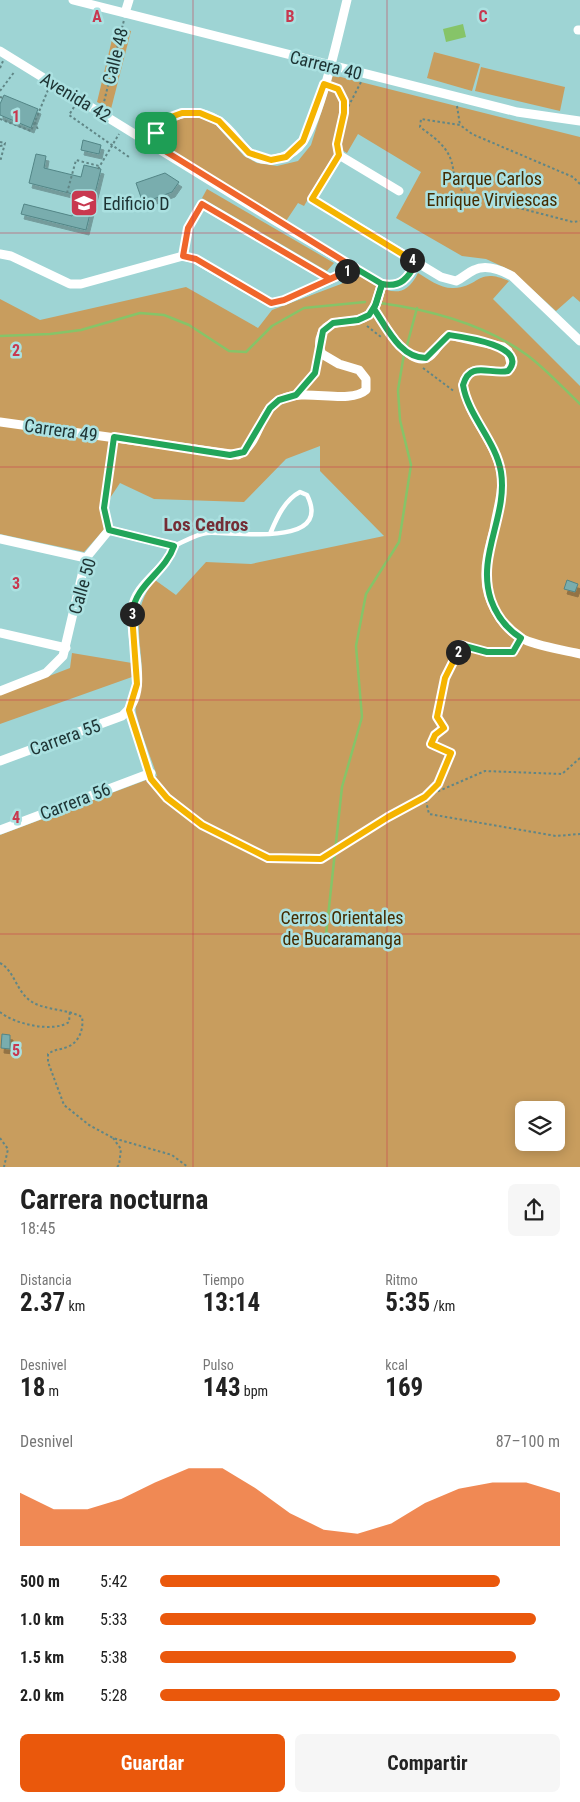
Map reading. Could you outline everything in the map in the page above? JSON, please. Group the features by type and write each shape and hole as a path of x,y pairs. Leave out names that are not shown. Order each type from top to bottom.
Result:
{"street":[{"name":"Carrera 40","path":"73,0 517,112 580,121"},
{"name":"Calle 48","path":"125,13 129,0"},
{"path":"152,143 159,128 171,117 182,113 200,113 219,121 249,153 271,160 286,157 303,141 330,66 347,0"},
{"name":"Avenida 42","path":"0,51 382,284"},
{"path":"399,191 339,155 312,199 450,280 462,278 478,268 502,271 512,276 580,341"},
{"path":"202,204 330,279"},
{"path":"0,254 11,256 70,284 81,284 183,256 196,259 271,303 284,300 355,268"},
{"path":"319,347 321,335 327,326 333,323 358,320 366,317 374,309 382,284 397,285 405,281 417,262"},
{"path":"374,309 401,347 410,355 426,358 449,335 503,347 508,351 511,364 508,371 481,369 468,375 463,385 468,400 498,460 501,472 500,497 486,569 487,588 494,609 502,622 521,638 580,654"},
{"name":"Carrera 49","path":"0,422 238,455 248,448 274,404 296,395 352,396 366,390 366,379 359,370 330,359 322,354 319,347"},
{"path":"109,530 174,546 168,557 138,593 132,607 137,684 129,710"},
{"name":"Calle 50","path":"0,691 53,669 64,656 86,558 109,530"},
{"path":"0,539 86,558"},
{"path":"0,633 66,648"},
{"name":"Carrera 55","path":"0,761 122,716 129,710"},
{"name":"Carrera 56","path":"0,830 151,773"}],"lane":[{"path":"174,546 205,533 270,534 294,531 308,523 311,517 312,504 308,495 300,492 294,495 283,509 270,534"}],"path":[{"name":"Calle 48","path":"101,112 125,13"},
{"path":"0,91 20,63"},
{"path":"344,113 365,75"},
{"path":"0,119 24,127 31,132 51,82"},
{"path":"324,84 338,89 344,101 344,113 337,144 339,155"},
{"path":"456,97 460,125"},
{"path":"80,99 69,114 129,157"},
{"path":"580,184 573,177 472,134 460,125 428,118 421,119 420,127 447,150 454,167 454,181 458,188 474,197 573,222 580,221"},
{"path":"35,122 38,130"},
{"path":"68,193 76,160 98,168 124,126"},
{"path":"0,142 5,145"},
{"path":"0,146 5,145"},
{"path":"0,162 5,145"},
{"path":"183,256 188,228 202,204"},
{"path":"358,320 386,340"},
{"path":"296,395 315,373 319,347"},
{"path":"417,363 468,400"},
{"path":"109,530 104,508 114,437"},
{"path":"425,797 438,784 451,753 431,744 435,735 444,728 437,717 438,709 445,678 461,645 487,652 513,652 521,638"},
{"path":"129,710 151,773 151,779 167,798 202,825 268,858 321,859 388,817 425,797 485,771 562,774 580,758"},
{"path":"425,797 429,814 556,836 580,834"},
{"path":"0,963 7,967 17,988 33,1003 70,1011 82,1017 83,1026 81,1034 68,1047 55,1049 48,1054 48,1062 64,1105 89,1125 112,1138 172,1156 188,1167"},
{"path":"0,1012 12,1021 62,1026 69,1022 70,1011"},
{"path":"0,1138 8,1149 4,1167"},
{"path":"112,1138 121,1148 119,1165 117,1167"}],"green space":[{"path":"115,27 131,31 111,109 97,102"},
{"path":"434,52 480,64 472,91 427,78"},
{"path":"481,67 565,87 560,111 475,91"},
{"name":"Parque Carlos Enrique Virviescas","path":"333,75 580,137 580,302 573,296 556,311 512,271 486,259 462,256 396,218 421,172 358,134 347,153 338,148 304,206 298,203 286,221 159,145 172,120 179,117 196,116 216,125 244,156 257,163 277,166 298,161 311,145"},
{"path":"207,189 334,263 327,271 202,198"},
{"name":"Cerros Orientales de Bucaramanga","path":"418,273 435,283 449,288 463,287 484,277 491,276 509,281 493,299 580,386 580,1167 0,1167 0,835 157,776 136,713 142,675 139,614 147,592 155,580 176,595 206,562 251,564 384,536 320,471 320,446 286,459 244,502 154,499 120,483 104,507 108,525 84,552 0,534 0,299 40,320 186,287 258,328 272,310 341,284 357,274 390,291 405,289 412,283"},
{"path":"72,653 132,663 132,677 0,724 0,695 70,668"}],"shaded area":[{"path":"463,24 466,37 446,42 443,29"}],"building":[{"path":"4,95 38,109 31,128 0,115 0,104"},
{"path":"83,140 101,145 99,154 81,150"},
{"path":"36,154 46,156 44,168 81,177 84,165 101,169 86,230 21,214 24,204 72,216 77,195 29,183"},
{"path":"165,173 179,182 172,192 143,203 136,183"},
{"path":"567,580 578,584 575,592 564,589"},
{"path":"2,1034 10,1035 10,1049 1,1048"}],"waterway":[{"path":"0,336 50,334 81,330 140,313 164,315 189,325 229,351 246,352 272,326 304,308 365,302"},
{"path":"380,303 438,314 493,335 534,360 580,404"},
{"path":"406,349 417,308"},
{"path":"326,935 342,787 362,717 356,646 366,594 399,542 411,465 400,420 398,390 404,354"}],"place":[{"name":"Edificio D","path":"84,203"}],"district":[{"name":"Los Cedros","path":"206,524"}],"route":[{"path":"156,133 152,143 277,222 355,268 277,303 271,303 196,259 183,256 188,228 202,204 330,279 355,268 382,284 374,309 401,347 416,358 430,356 446,336 449,335 503,347 511,357 508,371 481,369 472,371 464,380 463,385 468,400 498,460 501,472 502,485 486,569 487,588 494,609 502,622 511,632 521,638 513,652 487,652 461,645 445,678 437,717 444,728 435,735 431,744 451,753 438,784 425,797 388,817 321,859 268,858 202,825 167,798 151,779 151,773 129,710 135,696 137,684 132,607 138,593 172,553 174,546 109,530 104,508 114,437 230,455 238,455 244,452 252,442 270,408 279,400 296,395 315,373 321,335 327,326 333,323 354,321 366,317 374,309 378,298 382,284 397,285 405,281 417,262 312,199 339,155 337,144 344,113 344,101 338,89 324,84 308,132 299,147 286,157 271,160 249,153 219,121 200,113 182,113 171,117 162,124 156,133"}]}
